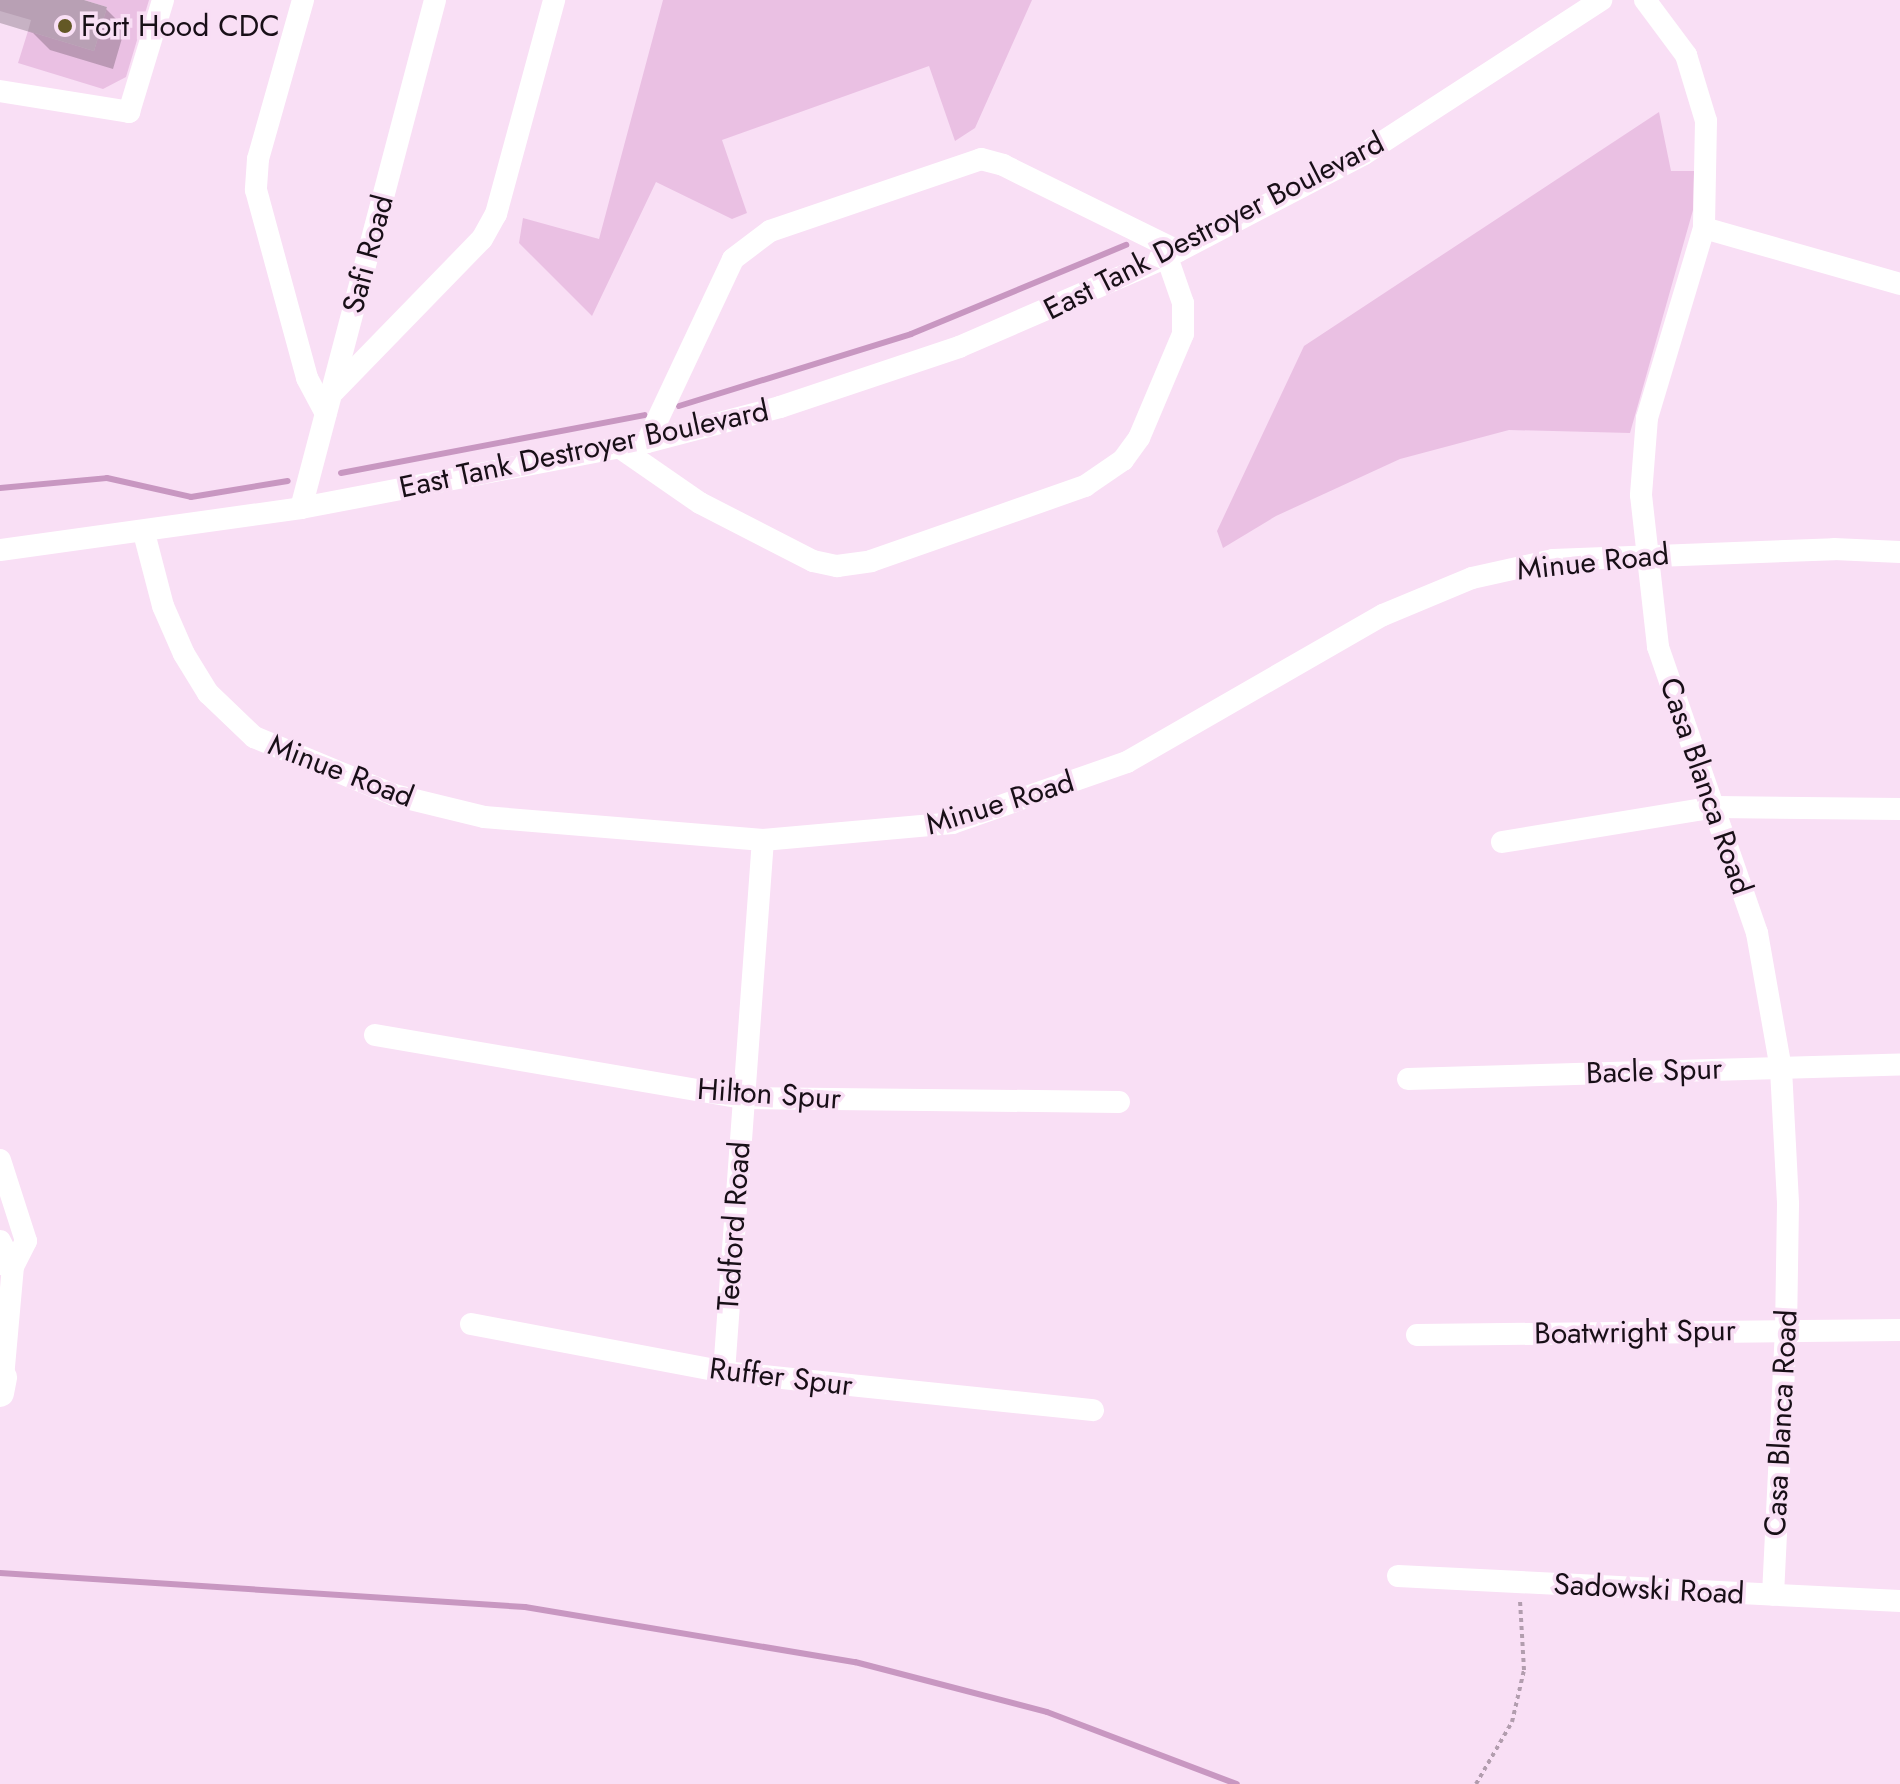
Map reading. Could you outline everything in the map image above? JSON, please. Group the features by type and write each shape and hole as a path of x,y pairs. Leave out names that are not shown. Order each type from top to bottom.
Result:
{"street":[{"path":"0,91 129,112 163,0"},
{"path":"303,0 258,159 256,190 307,378 329,403 489,227 554,0"},
{"name":"Safi Road","path":"301,508 435,0"},
{"name":"East Tank Destroyer Boulevard","path":"0,550 144,533 301,508 647,442 780,407 959,347 1172,254 1364,154 1601,0"},
{"name":"Casa Blanca Road","path":"1645,0 1686,55 1706,121 1704,228 1647,418 1641,495 1658,647 1716,807 1757,933 1781,1069 1788,1204 1786,1329 1773,1595"},
{"path":"619,447 700,503 813,561 837,566 885,556 1085,486 1123,460 1139,438 1183,334 1183,303 1172,254 1003,165 981,159 770,231 733,259 647,442"},
{"path":"1704,228 1900,284"},
{"name":"Minue Road","path":"144,533 163,606 184,654 208,693 254,737 394,795 484,817 763,840 952,823 1127,762 1383,615 1472,578 1553,560 1647,555 1900,552"},
{"path":"1502,842 1716,807 1900,809"},
{"name":"Tedford Road","path":"724,1372 763,840"},
{"name":"Hilton Spur","path":"375,1035 743,1098 1119,1102"},
{"name":"Bacle Spur","path":"1408,1079 1900,1064"},
{"path":"0,1160 26,1241 6,1265"},
{"path":"0,1241 6,1265 2,1385"},
{"name":"Ruffer Spur","path":"471,1324 724,1372 1093,1410"},
{"name":"Boatwright Spur","path":"1417,1335 1900,1330"},
{"name":"Sadowski Road","path":"1398,1576 1900,1601"}],"path":[{"path":"1476,1784 1512,1722 1524,1670 1519,1582"}],"shaded area":[{"path":"84,0 149,0 126,77 103,89 18,63 28,31 94,51 107,7"},
{"path":"663,0 1032,0 975,128 955,141 929,66 722,140 747,213 732,219 656,182 592,316 519,243 523,218 599,239"},
{"path":"1659,112 1671,171 1694,171 1693,210 1630,433 1509,430 1400,459 1276,516 1223,548 1217,531 1304,346"}],"building":[{"name":"Fort Hood CDC","path":"0,0 84,0 107,7 94,51 28,31 31,20 0,11"}],"waterway":[{"path":"679,406 911,334 1126,245"},
{"path":"341,473 644,415"},
{"path":"0,488 107,478 191,497 288,481"},
{"path":"0,1573 525,1607 855,1662 1047,1712 1237,1784"}],"place":[{"name":"Fort Hood CDC","path":"65,26"}]}
